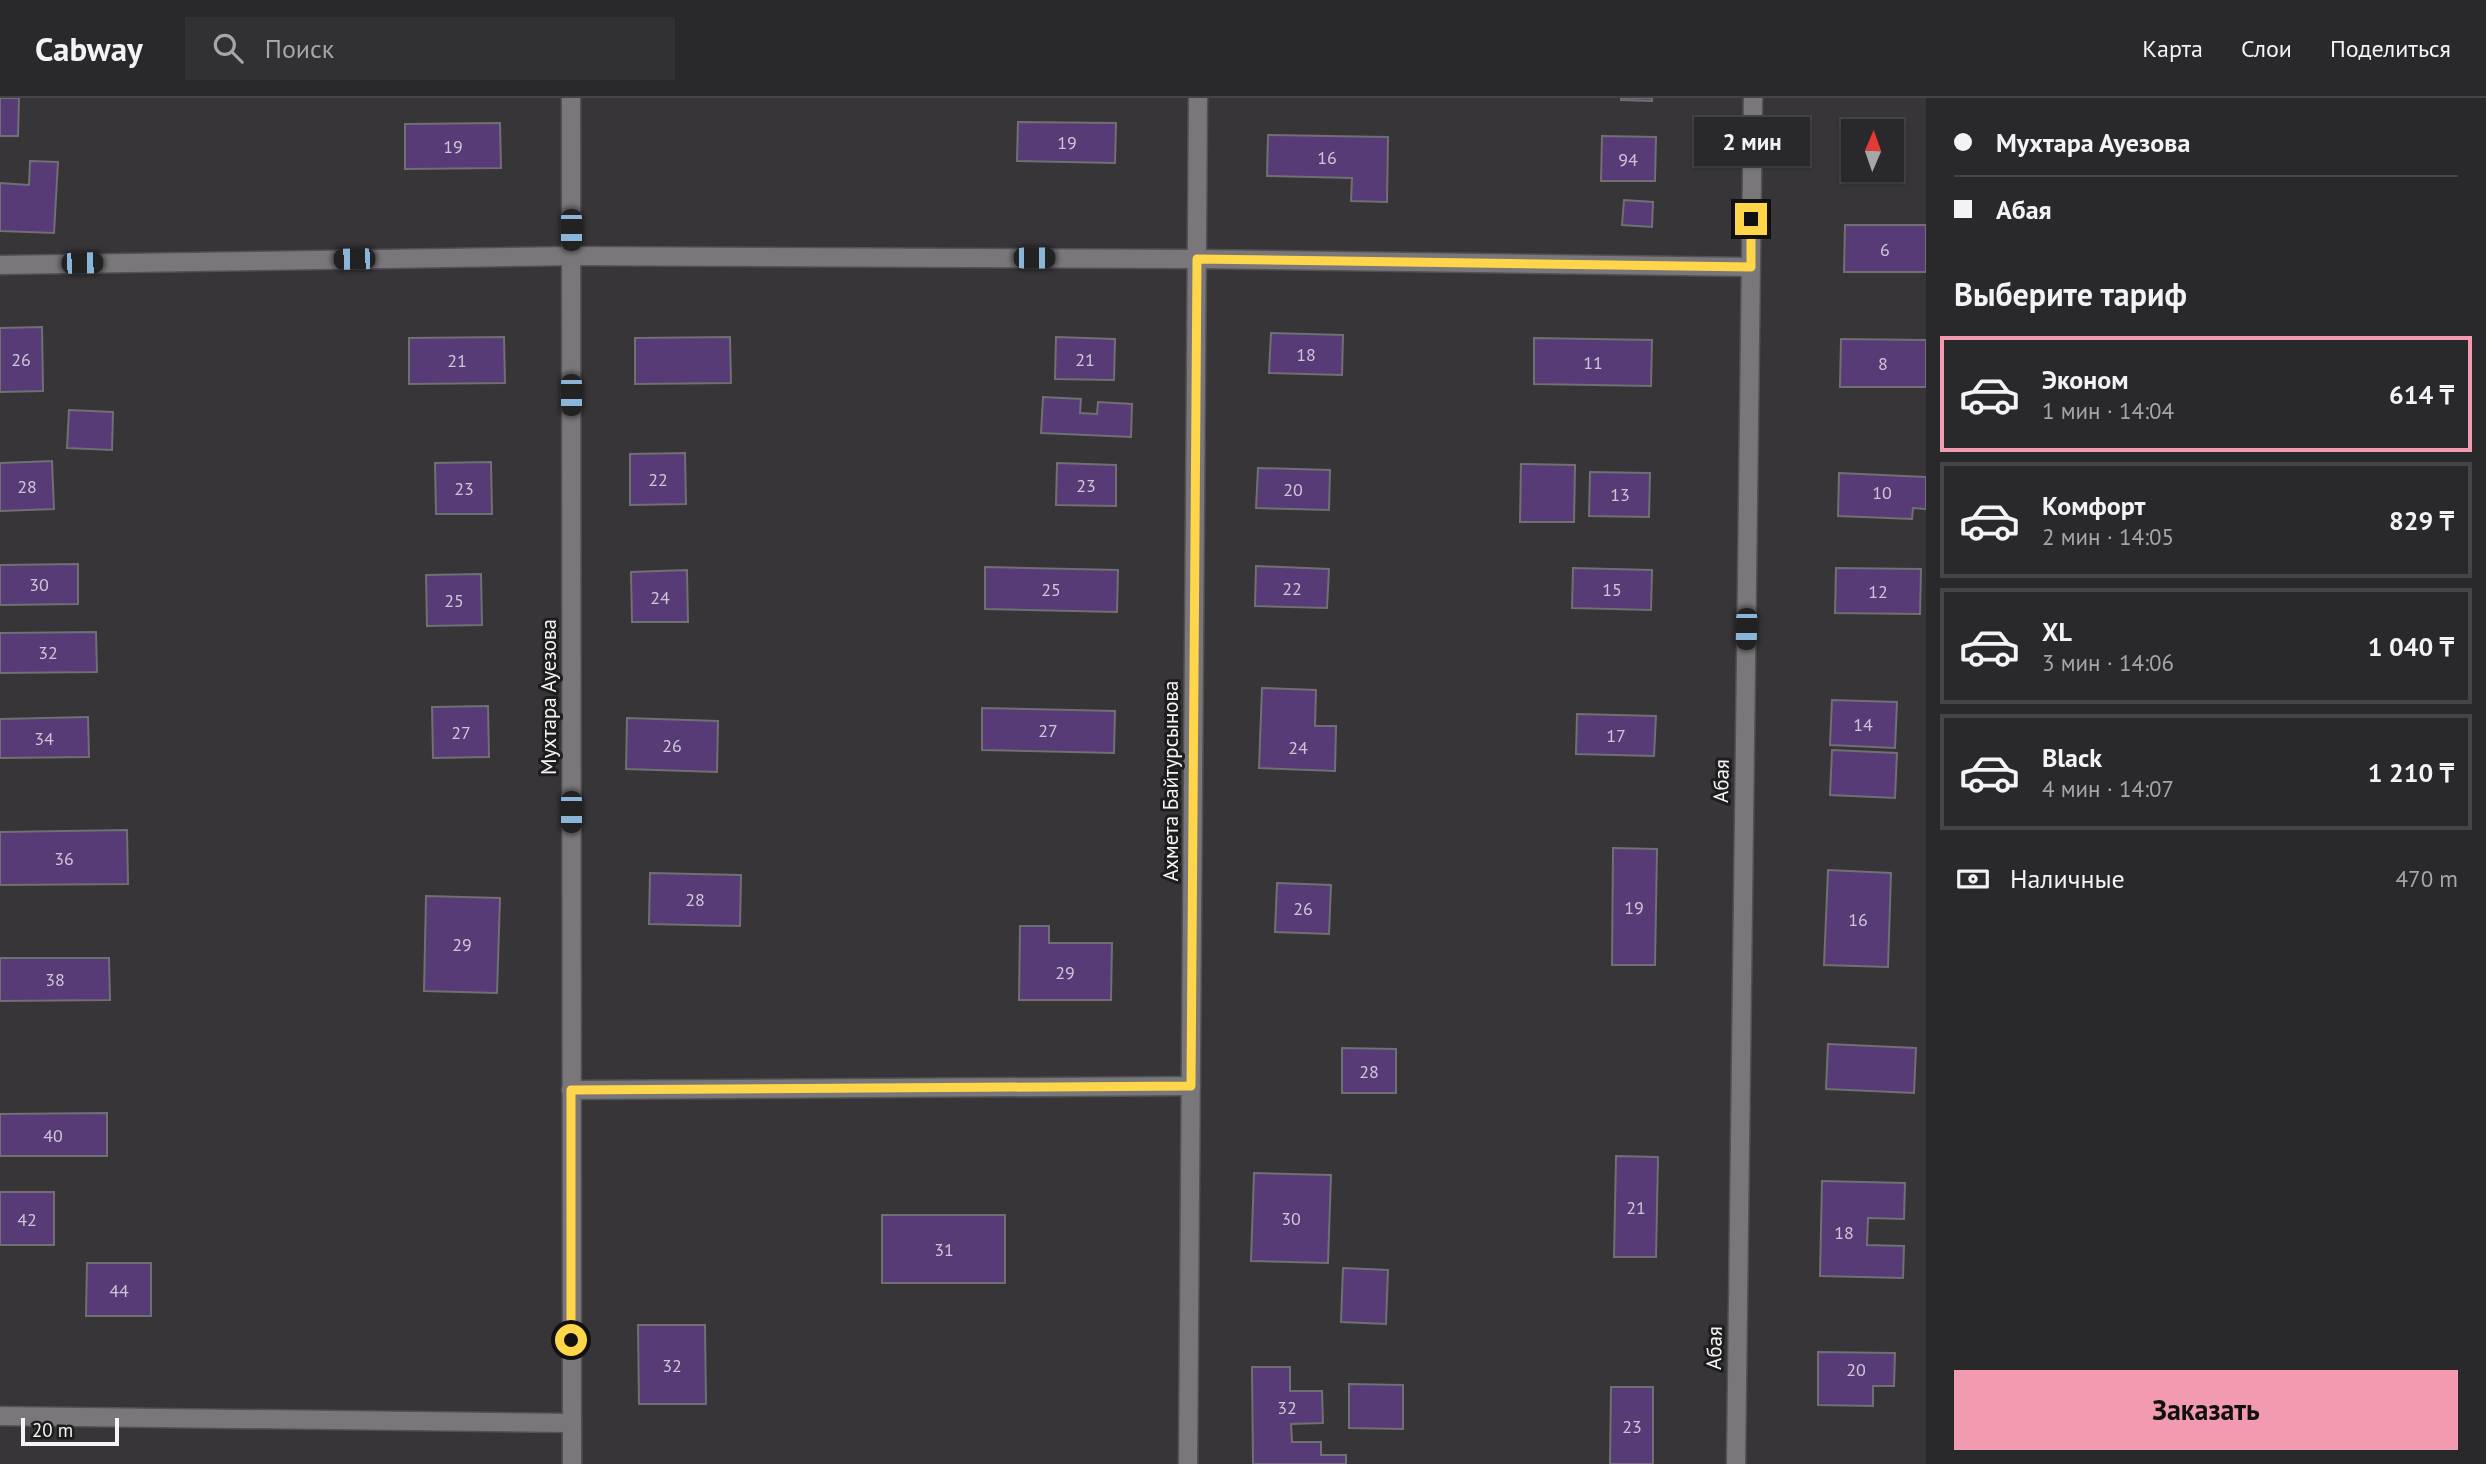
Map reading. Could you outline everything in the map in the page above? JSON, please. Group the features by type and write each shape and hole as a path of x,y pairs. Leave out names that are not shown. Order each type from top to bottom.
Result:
{"street":[{"name":"Мухтара Ауезова","path":"571,98 572,1464"},
{"name":"Ахмета Байтурсынова","path":"1188,1464 1198,98"},
{"name":"Абая","path":"1736,1464 1753,98"},
{"path":"0,264 571,256 1197,259 1751,267"},
{"path":"571,1090 1191,1086"},
{"path":"0,1416 572,1423"}],"building":[{"path":"0,98 19,98 18,136 0,136"},
{"path":"1652,98 1652,101 1621,100"},
{"path":"1018,122 1116,123 1115,163 1017,161"},
{"path":"500,123 501,168 405,169 405,124"},
{"path":"1268,135 1388,137 1387,202 1351,201 1352,178 1267,176"},
{"path":"1602,136 1656,137 1655,181 1601,181"},
{"path":"30,161 58,162 54,233 0,231 0,183 29,185"},
{"path":"1624,200 1653,202 1652,227 1622,225"},
{"path":"1845,225 1926,225 1926,272 1844,272"},
{"path":"42,327 43,391 0,392 0,328"},
{"path":"1271,333 1343,335 1342,375 1269,373"},
{"path":"504,337 505,383 409,384 409,338"},
{"path":"730,337 731,383 635,384 635,338"},
{"path":"1056,337 1115,339 1114,380 1055,379"},
{"path":"1534,338 1652,340 1651,386 1534,384"},
{"path":"1841,339 1926,340 1926,387 1840,387"},
{"path":"1043,397 1081,399 1080,413 1097,414 1098,402 1132,404 1131,437 1041,433"},
{"path":"69,410 113,412 112,450 67,448"},
{"path":"685,453 686,504 630,505 630,454"},
{"path":"52,461 54,509 0,511 0,463"},
{"path":"491,462 492,514 436,514 435,463"},
{"path":"1057,463 1116,465 1116,506 1056,505"},
{"path":"1521,464 1575,465 1574,522 1520,522"},
{"path":"1258,468 1330,470 1329,510 1256,508"},
{"path":"1590,472 1650,473 1649,517 1589,516"},
{"path":"1839,473 1926,477 1926,509 1913,508 1912,519 1838,516"},
{"path":"78,564 78,604 0,605 0,565"},
{"path":"1256,566 1329,569 1327,608 1255,606"},
{"path":"985,567 1118,570 1117,612 985,609"},
{"path":"1573,568 1652,570 1651,610 1572,608"},
{"path":"1836,568 1921,569 1920,614 1835,613"},
{"path":"687,570 688,622 632,622 631,572"},
{"path":"481,574 482,625 427,626 426,575"},
{"path":"96,632 97,672 0,673 0,633"},
{"path":"1262,688 1316,690 1315,726 1336,726 1335,771 1259,768"},
{"path":"1832,700 1897,702 1895,748 1830,745"},
{"path":"488,706 489,757 433,758 432,707"},
{"path":"982,708 1115,711 1114,753 982,750"},
{"path":"1577,714 1656,716 1654,756 1576,754"},
{"path":"88,717 89,757 0,758 0,719"},
{"path":"627,718 718,721 717,772 626,769"},
{"path":"1832,750 1897,753 1895,798 1830,795"},
{"path":"127,830 128,884 0,885 0,832"},
{"path":"1613,848 1657,849 1655,965 1612,965"},
{"path":"1828,870 1891,873 1888,967 1824,965"},
{"path":"650,873 741,875 740,926 649,924"},
{"path":"1277,883 1331,885 1329,934 1275,932"},
{"path":"426,896 500,898 497,993 424,991"},
{"path":"1020,926 1049,926 1049,943 1112,943 1111,1000 1019,1000"},
{"path":"0,958 109,958 110,1000 0,1001"},
{"path":"1828,1044 1916,1048 1914,1093 1826,1089"},
{"path":"1342,1048 1396,1049 1396,1093 1342,1093"},
{"path":"107,1113 107,1156 0,1156 0,1114"},
{"path":"1616,1156 1658,1157 1656,1257 1614,1257"},
{"path":"1254,1173 1331,1175 1328,1263 1251,1261"},
{"path":"1822,1181 1905,1183 1904,1219 1868,1218 1867,1245 1904,1246 1903,1278 1820,1276"},
{"path":"0,1192 54,1192 54,1245 0,1245"},
{"path":"882,1215 1005,1215 1005,1283 882,1283"},
{"path":"87,1263 151,1263 151,1316 86,1316"},
{"path":"1343,1268 1388,1270 1386,1324 1341,1322"},
{"path":"638,1325 705,1325 706,1404 639,1404"},
{"path":"1818,1352 1895,1353 1894,1386 1873,1386 1873,1406 1818,1405"},
{"path":"1252,1367 1290,1367 1290,1391 1322,1391 1323,1423 1291,1424 1292,1442 1321,1442 1321,1455 1346,1455 1346,1464 1253,1464"},
{"path":"1349,1384 1403,1385 1403,1429 1349,1428"},
{"path":"1611,1387 1653,1387 1653,1464 1610,1464"}],"route":[{"path":"571,1340 571,1090 1191,1086 1197,259 1751,267 1751,219"}]}
